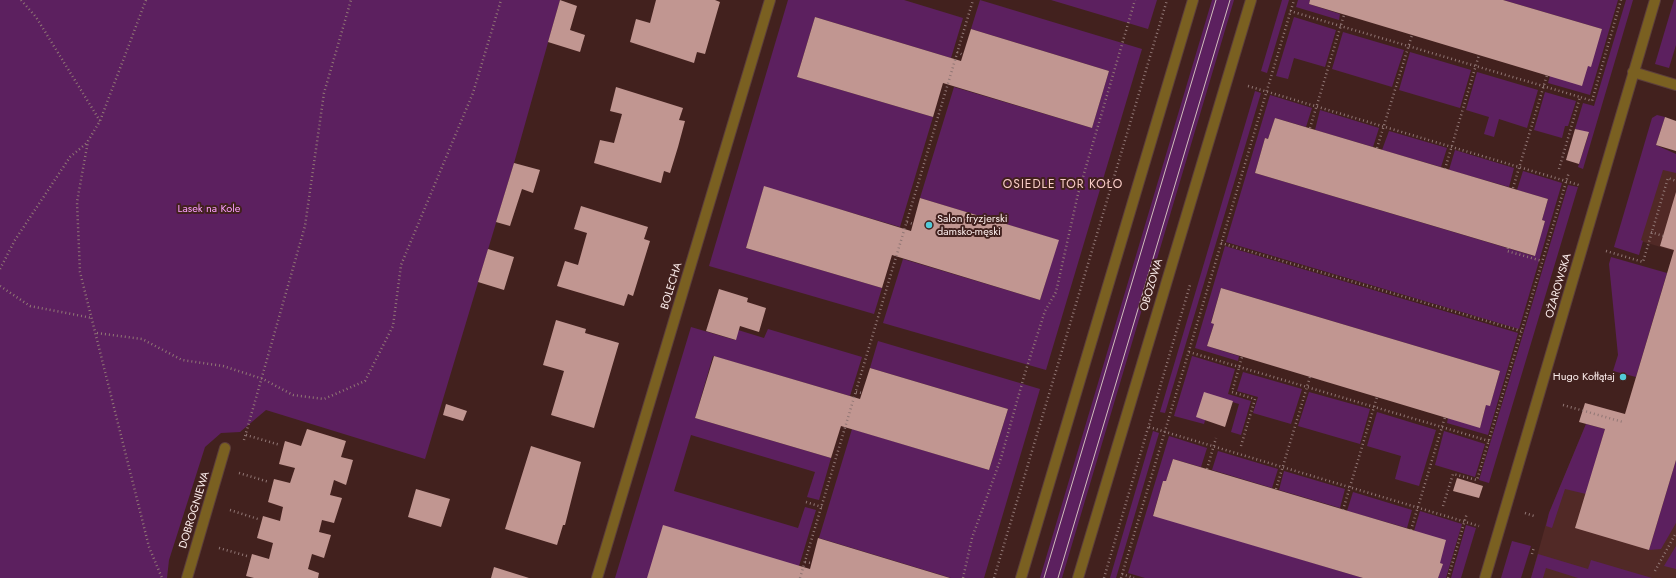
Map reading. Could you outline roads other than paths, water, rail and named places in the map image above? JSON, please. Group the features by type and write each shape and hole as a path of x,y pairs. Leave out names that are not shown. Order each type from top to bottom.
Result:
{"street":[{"name":"BOLECHA","path":"597,578 770,0"},
{"path":"1021,578 1193,0"},
{"name":"OBOZOWA","path":"1078,578 1251,0"},
{"name":"OŻAROWSKA","path":"1485,578 1633,72 1656,0"},
{"path":"1633,72 1676,85"},
{"name":"DOBROGNIEWA","path":"187,578 225,448"}],"tram line":[{"path":"1044,578 1216,0"},
{"path":"1058,578 1230,0"}],"place":[{"name":"Salon fryzjerski damsko-męski","path":"929,225"},
{"name":"Hugo Kołłątaj","path":"1623,377"}],"district":[{"name":"OSIEDLE TOR KOŁO","path":"1063,185"}],"park label":[{"name":"Lasek na Kole","path":"209,209"}]}
